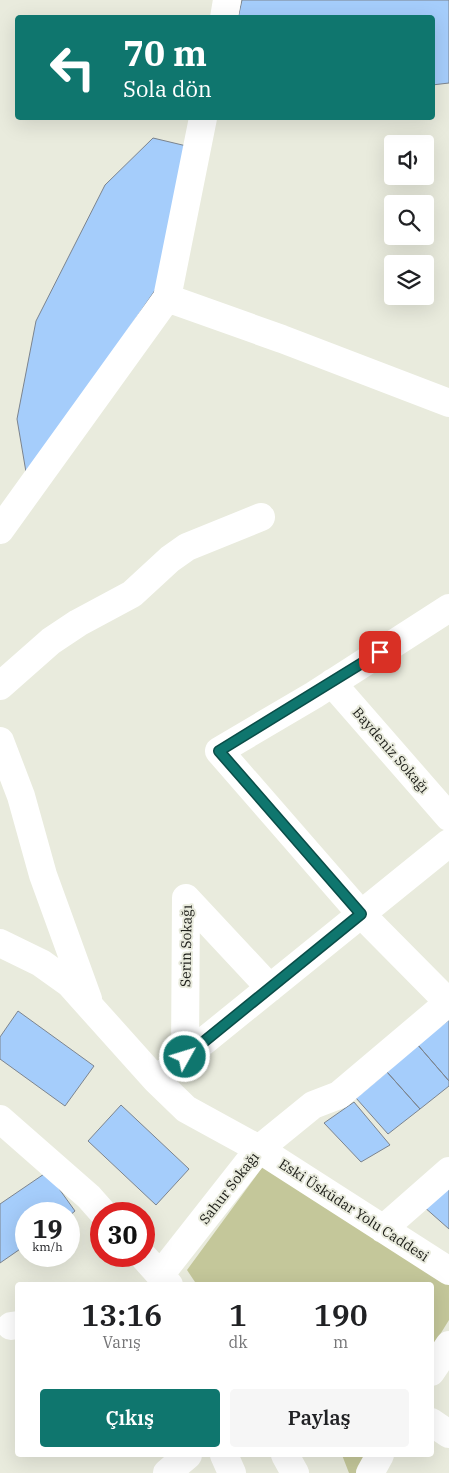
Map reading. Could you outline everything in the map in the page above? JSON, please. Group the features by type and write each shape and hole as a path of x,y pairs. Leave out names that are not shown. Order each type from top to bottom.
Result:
{"street":[{"path":"224,15 227,0"},
{"path":"0,530 167,298 204,120"},
{"path":"167,298 282,339 449,403"},
{"path":"0,686 51,641 78,623 132,594 170,559 187,547 261,517"},
{"path":"447,612 219,751 361,914 449,1003"},
{"name":"Baydeniz Sokağı","path":"332,683 449,817"},
{"path":"0,741 21,796 43,875 65,939 84,985 89,1005"},
{"path":"156,1080 449,843"},
{"name":"Serin Sokağı","path":"185,1057 186,898 270,988"},
{"name":"Eski Üsküdar Yolu Caddesi","path":"0,943 56,972 69,983 156,1080 186,1109 259,1149 449,1271"},
{"name":"Sahur Sokağı","path":"158,1272 259,1149 313,1105 339,1095 449,1003"},
{"path":"0,1119 93,1202"},
{"path":"382,1228 449,1171"},
{"path":"434,1368 449,1345"},
{"path":"434,1424 449,1434"},
{"path":"167,1473 186,1457"},
{"path":"225,1457 232,1473"},
{"path":"286,1457 295,1473"},
{"path":"370,1473 379,1457"}],"green space":[{"path":"264,1165 449,1279 449,1320 434,1344 434,1282 195,1282 187,1270"},
{"path":"343,1457 367,1457 357,1473 349,1473"}],"building":[{"path":"242,0 449,0 449,83 435,85 435,15 239,15"},
{"path":"153,138 195,148 162,280 27,478 17,419 36,321 105,185"},
{"path":"18,1011 94,1066 65,1106 0,1059 0,1037"},
{"path":"449,1020 449,1081 417,1044"},
{"path":"417,1044 449,1081 449,1086 420,1109 387,1072"},
{"path":"387,1072 420,1109 388,1134 356,1098"},
{"path":"354,1102 390,1145 361,1162 324,1123"},
{"path":"121,1105 189,1169 156,1205 88,1141"},
{"path":"47,1172 69,1202 15,1202 15,1253 0,1263 0,1204"},
{"path":"449,1186 449,1229 423,1206"}],"route":[{"path":"185,1057 361,914 219,751 314,695 380,652"}]}
